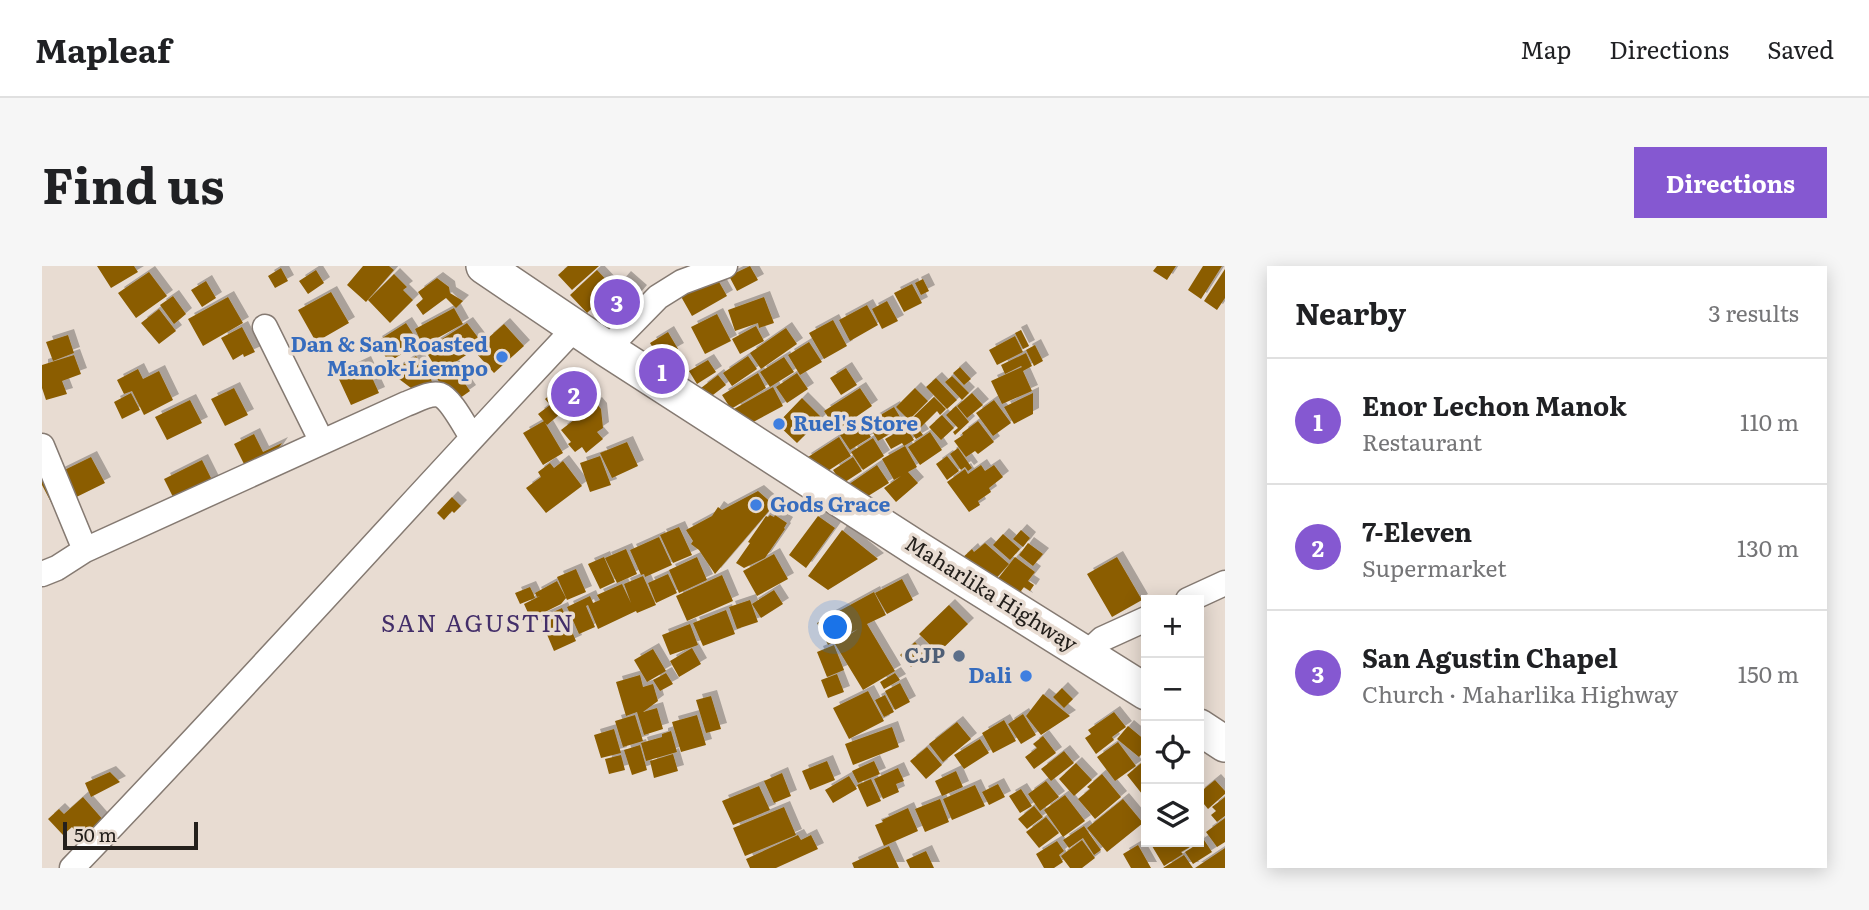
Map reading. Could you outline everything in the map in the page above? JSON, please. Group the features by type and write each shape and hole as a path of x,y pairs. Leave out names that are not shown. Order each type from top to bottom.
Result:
{"highway":[{"name":"Maharlika Highway","path":"484,266 607,349 919,550 1141,689"},
{"path":"1204,730 1225,744"}],"street":[{"path":"607,349 658,297 682,282 725,266"},
{"path":"265,327 323,442"},
{"path":"72,868 575,328"},
{"path":"42,574 85,550 431,395 439,395 448,400 472,437"},
{"path":"42,446 85,550"},
{"path":"1199,595 1225,583"},
{"path":"1086,654 1102,639 1141,621"}],"building":[{"path":"97,266 134,266 138,272 111,288"},
{"path":"363,266 389,266 394,270 366,302 347,285"},
{"path":"568,266 599,266 572,290 558,275"},
{"path":"750,266 758,280 737,291 729,276"},
{"path":"1157,266 1176,266 1167,280 1153,271"},
{"path":"1203,266 1222,266 1201,299 1188,290"},
{"path":"281,268 288,281 275,288 268,276"},
{"path":"1225,269 1225,298 1217,310 1204,301"},
{"path":"316,270 324,283 308,294 299,281"},
{"path":"597,270 614,288 587,313 570,295"},
{"path":"149,272 167,296 136,318 118,293"},
{"path":"714,273 727,296 692,316 679,293"},
{"path":"394,274 407,287 403,290 413,300 390,323 368,300"},
{"path":"625,277 641,291 609,328 593,314"},
{"path":"437,278 449,287 450,293 463,301 456,308 446,298 423,315 416,305 423,299 418,292"},
{"path":"923,279 929,291 921,295 915,283"},
{"path":"206,281 216,298 202,307 191,290"},
{"path":"912,284 922,303 904,312 894,293"},
{"path":"331,292 349,323 316,342 298,310"},
{"path":"173,296 186,314 174,324 160,305"},
{"path":"228,297 243,323 203,346 188,319"},
{"path":"764,297 774,323 759,328 758,323 735,331 728,310"},
{"path":"887,301 898,321 882,329 872,309"},
{"path":"867,305 878,325 850,341 839,320"},
{"path":"454,308 463,324 423,346 415,329"},
{"path":"159,309 176,331 159,344 141,323"},
{"path":"717,314 731,341 705,354 691,327"},
{"path":"833,320 847,346 824,359 809,333"},
{"path":"406,323 419,343 389,362 376,342"},
{"path":"467,323 483,344 439,373 425,350"},
{"path":"504,324 524,346 494,373 476,353"},
{"path":"756,326 764,341 740,354 732,339"},
{"path":"242,327 255,352 244,357 243,354 233,360 221,338"},
{"path":"786,328 797,344 761,369 750,353"},
{"path":"1021,330 1029,346 1023,349 1015,333"},
{"path":"668,332 678,349 660,359 650,343"},
{"path":"68,335 74,353 53,361 46,342"},
{"path":"1015,336 1023,352 997,365 989,350"},
{"path":"809,342 822,362 800,375 788,355"},
{"path":"1035,345 1043,361 1034,366 1026,350"},
{"path":"1026,353 1032,366 1023,371 1032,391 1002,404 991,381 1022,367 1005,374 1001,365"},
{"path":"74,355 81,374 62,381 67,394 46,400 42,388 42,365"},
{"path":"416,356 440,394 415,391 391,373"},
{"path":"748,356 757,369 732,386 723,373"},
{"path":"784,357 794,372 770,387 760,372"},
{"path":"708,360 716,372 697,384 689,371"},
{"path":"365,362 379,393 351,405 337,375"},
{"path":"453,366 470,391 453,403 436,377"},
{"path":"960,367 971,379 964,385 953,373"},
{"path":"846,368 857,385 841,395 830,378"},
{"path":"138,369 143,379 159,371 173,400 144,415 132,391 124,394 117,380"},
{"path":"758,373 766,388 731,409 722,395"},
{"path":"797,373 808,389 787,403 776,387"},
{"path":"718,375 726,385 709,398 701,388"},
{"path":"952,376 969,393 962,400 945,382"},
{"path":"936,378 957,400 947,409 926,387"},
{"path":"582,380 592,394 567,410 558,395"},
{"path":"773,387 783,406 744,427 734,409"},
{"path":"234,388 248,415 225,426 211,399"},
{"path":"860,388 872,406 837,430 824,411"},
{"path":"915,388 928,401 909,420 896,407"},
{"path":"131,393 140,410 122,419 114,402"},
{"path":"552,393 566,409 547,425 538,414 550,405 545,399"},
{"path":"972,393 983,405 967,418 957,406"},
{"path":"1033,393 1033,414 1014,424 1004,407"},
{"path":"934,397 946,409 940,415 937,411 921,427 912,418"},
{"path":"802,398 822,418 797,443 777,424"},
{"path":"190,400 202,423 167,440 155,417"},
{"path":"994,400 1011,423 993,436 976,413"},
{"path":"596,403 601,409 603,428 597,432 603,439 586,453 582,447 575,452 561,430"},
{"path":"956,406 969,422 955,435 953,432 958,428 946,415"},
{"path":"894,407 905,425 878,441 867,423"},
{"path":"942,415 954,428 941,440 929,427"},
{"path":"544,421 563,453 543,465 523,433"},
{"path":"978,421 994,442 978,454 975,451 966,457 954,441"},
{"path":"861,422 871,437 850,450 840,435"},
{"path":"914,422 923,435 916,439 908,427"},
{"path":"906,427 914,440 891,449 885,439"},
{"path":"930,432 942,450 920,465 908,447"},
{"path":"254,434 263,452 282,443 274,455 248,472 234,444"},
{"path":"839,437 851,456 817,478 805,459"},
{"path":"873,438 884,456 863,470 851,452"},
{"path":"627,442 638,466 612,478 600,453"},
{"path":"905,446 917,467 908,472 918,483 896,502 884,488 901,476 894,480 882,459"},
{"path":"958,448 972,468 968,471 965,467 961,470 950,454"},
{"path":"600,456 611,485 590,492 580,463"},
{"path":"947,456 959,471 947,480 936,464"},
{"path":"91,457 105,483 54,508 42,481"},
{"path":"853,457 862,471 842,484 833,470"},
{"path":"202,460 214,484 176,503 164,479"},
{"path":"563,461 582,486 546,513 526,488 541,477 538,472 550,463 554,468"},
{"path":"877,465 889,483 865,498 842,489"},
{"path":"981,465 985,471 994,465 1003,477 989,488 991,492 978,501 980,505 969,512 947,482 965,469 968,474"},
{"path":"758,491 774,505 715,574 699,550 691,544 693,541 686,530 712,516 718,507 722,510"},
{"path":"452,497 461,506 444,520 437,513"},
{"path":"775,515 787,523 785,529 765,558 744,568 736,563 766,516"},
{"path":"818,516 835,528 806,568 789,555"},
{"path":"679,527 692,555 673,563 660,535"},
{"path":"842,530 878,559 828,590 808,576"},
{"path":"1021,530 1030,538 1023,547 1013,539"},
{"path":"1003,534 1020,549 1010,560 993,545"},
{"path":"659,537 672,565 645,577 644,574 641,575 630,550"},
{"path":"985,543 1009,564 992,583 961,559 972,549 974,552"},
{"path":"1028,543 1043,554 1033,566 1019,555"},
{"path":"626,549 637,574 617,583 605,558"},
{"path":"774,554 788,579 757,596 743,571"},
{"path":"604,557 615,582 600,589 588,564"},
{"path":"697,557 707,580 679,593 669,570"},
{"path":"1015,557 1035,572 1028,581 1034,585 1030,591 1024,587 1021,591 1027,599 996,581"},
{"path":"1117,557 1141,601 1112,617 1087,574"},
{"path":"576,569 586,592 567,600 557,577"},
{"path":"668,574 677,593 656,603 648,583"},
{"path":"722,575 733,601 687,621 676,596"},
{"path":"643,576 656,605 637,613 636,611 598,629 588,605 586,606 595,627 579,634 567,607 590,596 593,603 600,600 597,595 622,584 631,603 624,584"},
{"path":"902,579 913,600 887,614 875,593"},
{"path":"557,581 566,598 561,604 535,617 533,613 529,615 524,604 540,596 537,597 535,593"},
{"path":"530,587 535,598 520,604 515,593"},
{"path":"774,590 783,604 761,618 752,604"},
{"path":"874,592 886,615 867,624 895,671 863,690 835,644 858,629 828,645 817,623"},
{"path":"750,600 758,622 737,629 729,607"},
{"path":"949,605 968,624 938,653 919,634"},
{"path":"562,608 576,641 554,651 540,618"},
{"path":"726,610 735,634 703,646 693,623"},
{"path":"690,624 698,645 670,655 662,635"},
{"path":"915,642 926,654 911,667 900,655"},
{"path":"834,645 844,670 827,677 817,652"},
{"path":"692,648 701,664 679,677 670,661"},
{"path":"653,649 666,671 647,682 634,660"},
{"path":"666,673 673,684 660,691 653,680"},
{"path":"895,673 900,680 884,689 880,682"},
{"path":"837,674 844,692 828,698 821,680"},
{"path":"640,675 643,687 653,684 658,701 643,712 657,708 663,729 644,735 637,712 626,716 616,682"},
{"path":"900,683 910,702 895,710 885,691"},
{"path":"1062,688 1073,699 1064,708 1053,697"},
{"path":"868,691 884,721 849,739 833,708"},
{"path":"1043,694 1070,716 1041,735 1026,716"},
{"path":"885,695 894,712 884,717 875,700"},
{"path":"711,696 721,729 706,733 696,700"},
{"path":"1114,712 1126,727 1096,754 1085,738 1091,734 1088,730"},
{"path":"1023,714 1036,735 1021,744 1008,724"},
{"path":"635,715 643,741 623,747 615,721"},
{"path":"697,715 706,745 681,752 672,722"},
{"path":"1004,720 1016,741 993,753 982,733"},
{"path":"957,722 971,739 943,762 929,744"},
{"path":"1128,726 1141,737 1141,755 1139,757 1117,739"},
{"path":"892,727 899,747 853,765 845,744"},
{"path":"614,729 621,753 601,758 594,735"},
{"path":"671,731 677,752 646,761 641,743 662,737 662,734"},
{"path":"1043,736 1056,753 1034,769 1025,757 1037,748 1033,744"},
{"path":"980,739 989,753 964,769 954,755"},
{"path":"1118,742 1136,766 1115,781 1097,757"},
{"path":"640,745 647,770 632,775 624,750"},
{"path":"927,747 942,765 926,779 910,761"},
{"path":"1064,751 1074,763 1051,781 1041,769"},
{"path":"673,754 678,771 654,778 650,761"},
{"path":"621,755 625,770 609,774 605,759"},
{"path":"827,761 835,780 810,790 802,771"},
{"path":"874,761 880,774 858,783 852,771"},
{"path":"1076,763 1092,780 1074,796 1059,779"},
{"path":"1141,763 1141,793 1127,775"},
{"path":"898,768 904,781 896,784 899,792 883,799 874,779"},
{"path":"956,771 963,787 942,796 935,781"},
{"path":"110,772 120,782 91,797 85,783"},
{"path":"782,773 791,796 774,803 764,781"},
{"path":"1102,774 1121,797 1095,819 1078,799"},
{"path":"849,776 857,789 833,803 825,790"},
{"path":"871,779 881,801 867,807 857,785"},
{"path":"1215,780 1225,794 1208,809 1204,804 1204,789"},
{"path":"1046,781 1059,797 1040,811 1028,794"},
{"path":"998,784 1005,797 989,805 982,792"},
{"path":"975,785 985,806 952,820 943,799"},
{"path":"759,786 770,810 733,825 722,801"},
{"path":"1021,789 1032,806 1020,813 1009,796"},
{"path":"1065,795 1085,821 1063,837 1044,810"},
{"path":"83,797 105,822 83,840 72,827 63,835 48,819 59,809 64,814"},
{"path":"1225,797 1225,816 1217,822 1211,815 1216,811 1212,807"},
{"path":"940,799 949,822 925,832 915,809"},
{"path":"1123,799 1141,821 1141,825 1107,852 1087,828"},
{"path":"1034,806 1043,817 1027,829 1018,819"},
{"path":"784,807 796,835 745,856 733,828"},
{"path":"908,808 918,831 884,846 875,825"},
{"path":"1046,817 1059,833 1039,848 1026,832"},
{"path":"1225,818 1225,842 1217,847 1206,832"},
{"path":"1084,826 1101,850 1094,855 1083,838 1069,848 1063,840"},
{"path":"798,835 801,840 811,835 818,849 776,868 750,868 746,859"},
{"path":"1082,840 1095,858 1082,868 1070,868 1061,856"},
{"path":"1204,840 1212,852 1193,864 1185,852 1193,847 1204,847"},
{"path":"1057,841 1064,851 1059,855 1063,862 1054,868 1044,868 1036,854"},
{"path":"1138,845 1151,868 1131,868 1123,854"},
{"path":"889,846 899,868 854,868 852,863"},
{"path":"1153,847 1190,847 1181,852 1183,854 1164,866"},
{"path":"1225,848 1225,868 1195,868"},
{"path":"926,851 934,868 910,868 906,860"},
{"path":"1184,855 1193,868 1163,868"}],"place":[{"name":"San Agustin Chapel","path":"617,302"},
{"name":"Dan & San Roasted Manok-Liempo","path":"502,357"},
{"name":"Enor Lechon Manok","path":"662,371"},
{"name":"7-Eleven","path":"574,394"},
{"name":"Ruel's Store","path":"779,424"},
{"name":"Gods Grace","path":"756,505"},
{"name":"CJP","path":"959,656"},
{"name":"Dali","path":"1026,676"}],"district":[{"name":"SAN AGUSTIN","path":"478,624"}]}
